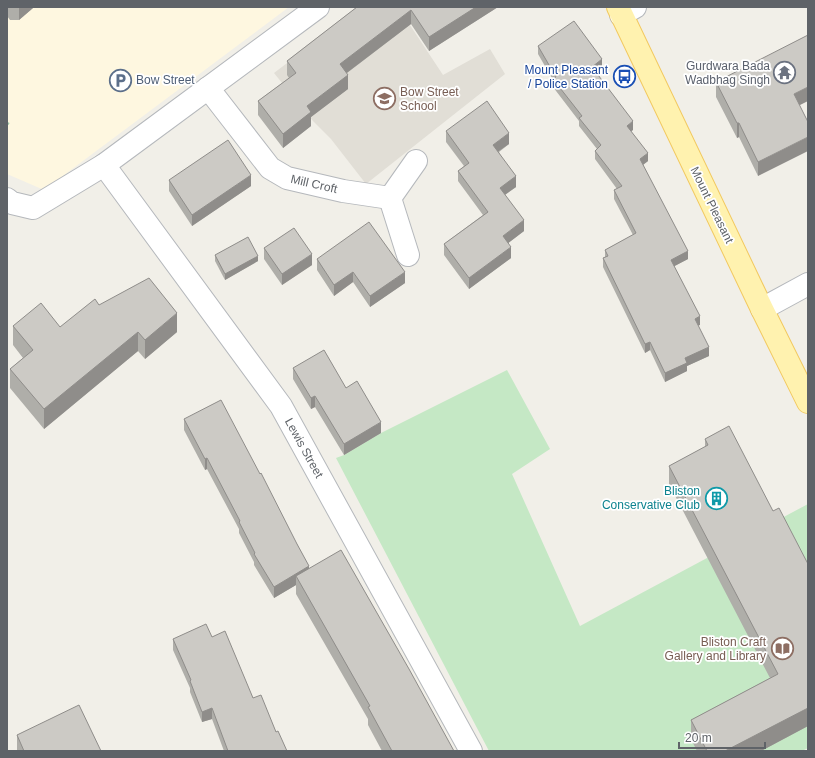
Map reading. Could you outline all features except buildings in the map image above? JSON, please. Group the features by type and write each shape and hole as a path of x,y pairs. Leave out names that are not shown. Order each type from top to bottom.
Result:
{"main road":[{"name":"Mount Pleasant","path":"625,10 762,309 808,402"}],"street":[{"path":"7,199 12,203 32,208 104,165 318,7"},
{"name":"Mill Croft","path":"208,88 270,168 287,178 343,191 390,198"},
{"path":"408,255 390,198 416,161"},
{"name":"Lewis Street","path":"104,165 281,406 471,751"},
{"path":"762,309 808,284"}],"shaded area":[{"path":"7,7 289,7 44,190 7,174"},
{"name":"Bow Street School","path":"361,7 398,7 443,75 490,49 505,74 366,184 331,139 313,121 274,73"}],"green space":[{"path":"507,370 550,449 512,474 580,626 808,504 808,748 802,751 489,751 336,458 344,455 381,433"}],"place":[{"name":"Gurdwara Bada Wadbhag Singh","path":"785,73"},
{"name":"Mount Pleasant / Police Station","path":"624,77"},
{"name":"Bow Street","path":"121,80"},
{"name":"Bow Street School","path":"384,99"},
{"name":"Bliston Conservative Club","path":"716,498"},
{"name":"Bliston Craft Gallery and Library","path":"782,649"}]}
